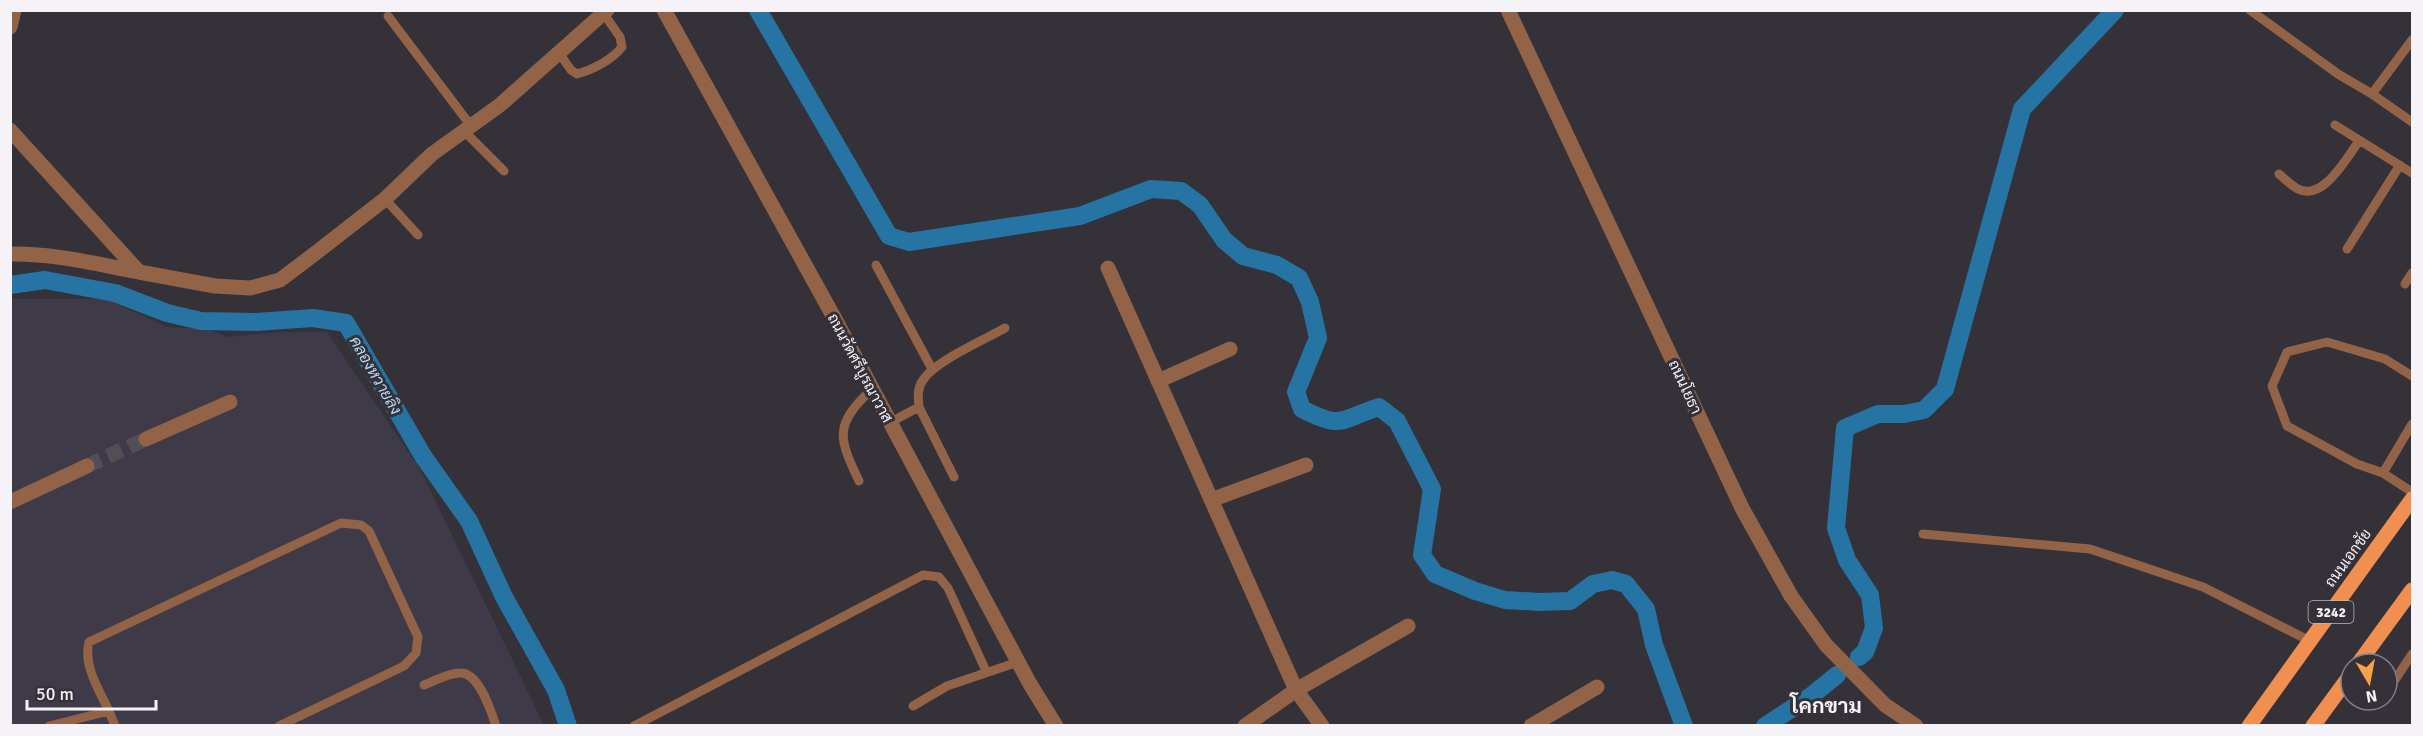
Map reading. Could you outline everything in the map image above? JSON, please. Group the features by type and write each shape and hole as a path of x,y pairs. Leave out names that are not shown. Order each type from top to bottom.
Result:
{"main road":[{"name":"ถนนเอกชัย","path":"2249,726 2412,499"},
{"path":"2367,652 2412,590"},
{"path":"2316,724 2339,691"}],"street":[{"path":"10,27 14,10"},
{"name":"ถนนวัดศรีบูรณาวาส","path":"664,10 872,389 1018,662 1056,726"},
{"name":"ถนนโยธา","path":"1508,10 1742,508 1791,596 1826,645 1886,705 1916,726"},
{"path":"10,254 34,254 75,259 215,286 250,288 280,280 385,199 432,154 500,105 605,12"},
{"path":"10,130 139,272"},
{"path":"1108,268 1296,690 1322,726"},
{"path":"1158,381 1230,349"},
{"path":"146,439 230,402"},
{"path":"1211,500 1306,465"},
{"path":"10,502 87,466"},
{"path":"1245,726 1296,690 1407,626"},
{"path":"1531,726 1597,687"}],"lane":[{"path":"2250,10 2338,74 2412,122"},
{"path":"559,53 571,70 577,74 586,72 616,55 622,47 620,37 605,12"},
{"path":"388,16 468,128 504,171"},
{"path":"2372,94 2412,40"},
{"path":"2335,125 2412,173"},
{"path":"2279,174 2299,190 2310,192 2317,190 2327,183 2359,141"},
{"path":"2347,249 2400,165"},
{"path":"385,199 418,235"},
{"path":"876,265 932,369"},
{"path":"2405,284 2412,273"},
{"path":"954,477 919,407 918,393 922,381 932,369 1005,328"},
{"path":"2412,376 2385,359 2326,342 2287,352 2272,386 2287,426 2357,464 2383,473 2412,492"},
{"path":"859,482 844,450 842,437 846,421 872,389"},
{"path":"890,423 919,407"},
{"path":"2383,473 2412,424"},
{"path":"116,726 89,668 87,652 90,642 342,523 361,525 369,531 418,637 416,653 404,666 279,726"},
{"path":"1923,534 2090,549 2203,587 2310,641"},
{"path":"633,726 923,575 939,577 948,588 986,671"},
{"path":"2399,674 2412,654"},
{"path":"914,706 947,686 1018,662"},
{"path":"424,685 461,673 472,676 478,682 496,726"},
{"path":"49,726 108,711"}],"shaded area":[{"path":"11,299 106,299 167,327 207,329 228,337 276,332 327,332 420,469 544,725 11,726"}],"waterway":[{"path":"758,10 889,236 909,242 1080,216 1151,189 1181,191 1200,205 1224,240 1243,256 1277,265 1299,278 1310,302 1318,338 1296,392 1302,409 1326,419 1341,421 1379,407 1397,421 1432,489 1422,555 1435,574 1475,591 1505,600 1540,602 1570,601 1593,584 1612,580 1626,584 1646,609 1654,645 1684,726"},
{"path":"1859,657 1865,652 1874,628 1870,595 1847,560 1836,528 1845,428 1878,414 1904,414 1924,410 1945,389 2022,109 2115,10"},
{"name":"คลองหวายลิง","path":"10,285 45,280 115,293 167,313 201,321 256,322 313,318 346,323 423,456 469,521 504,597 556,690 568,726"},
{"path":"1765,726 1811,696 1837,675"}],"tunnel":[{"path":"87,466 146,439"}],"district":[{"name":"โคกขาม","path":"1826,706"}]}
